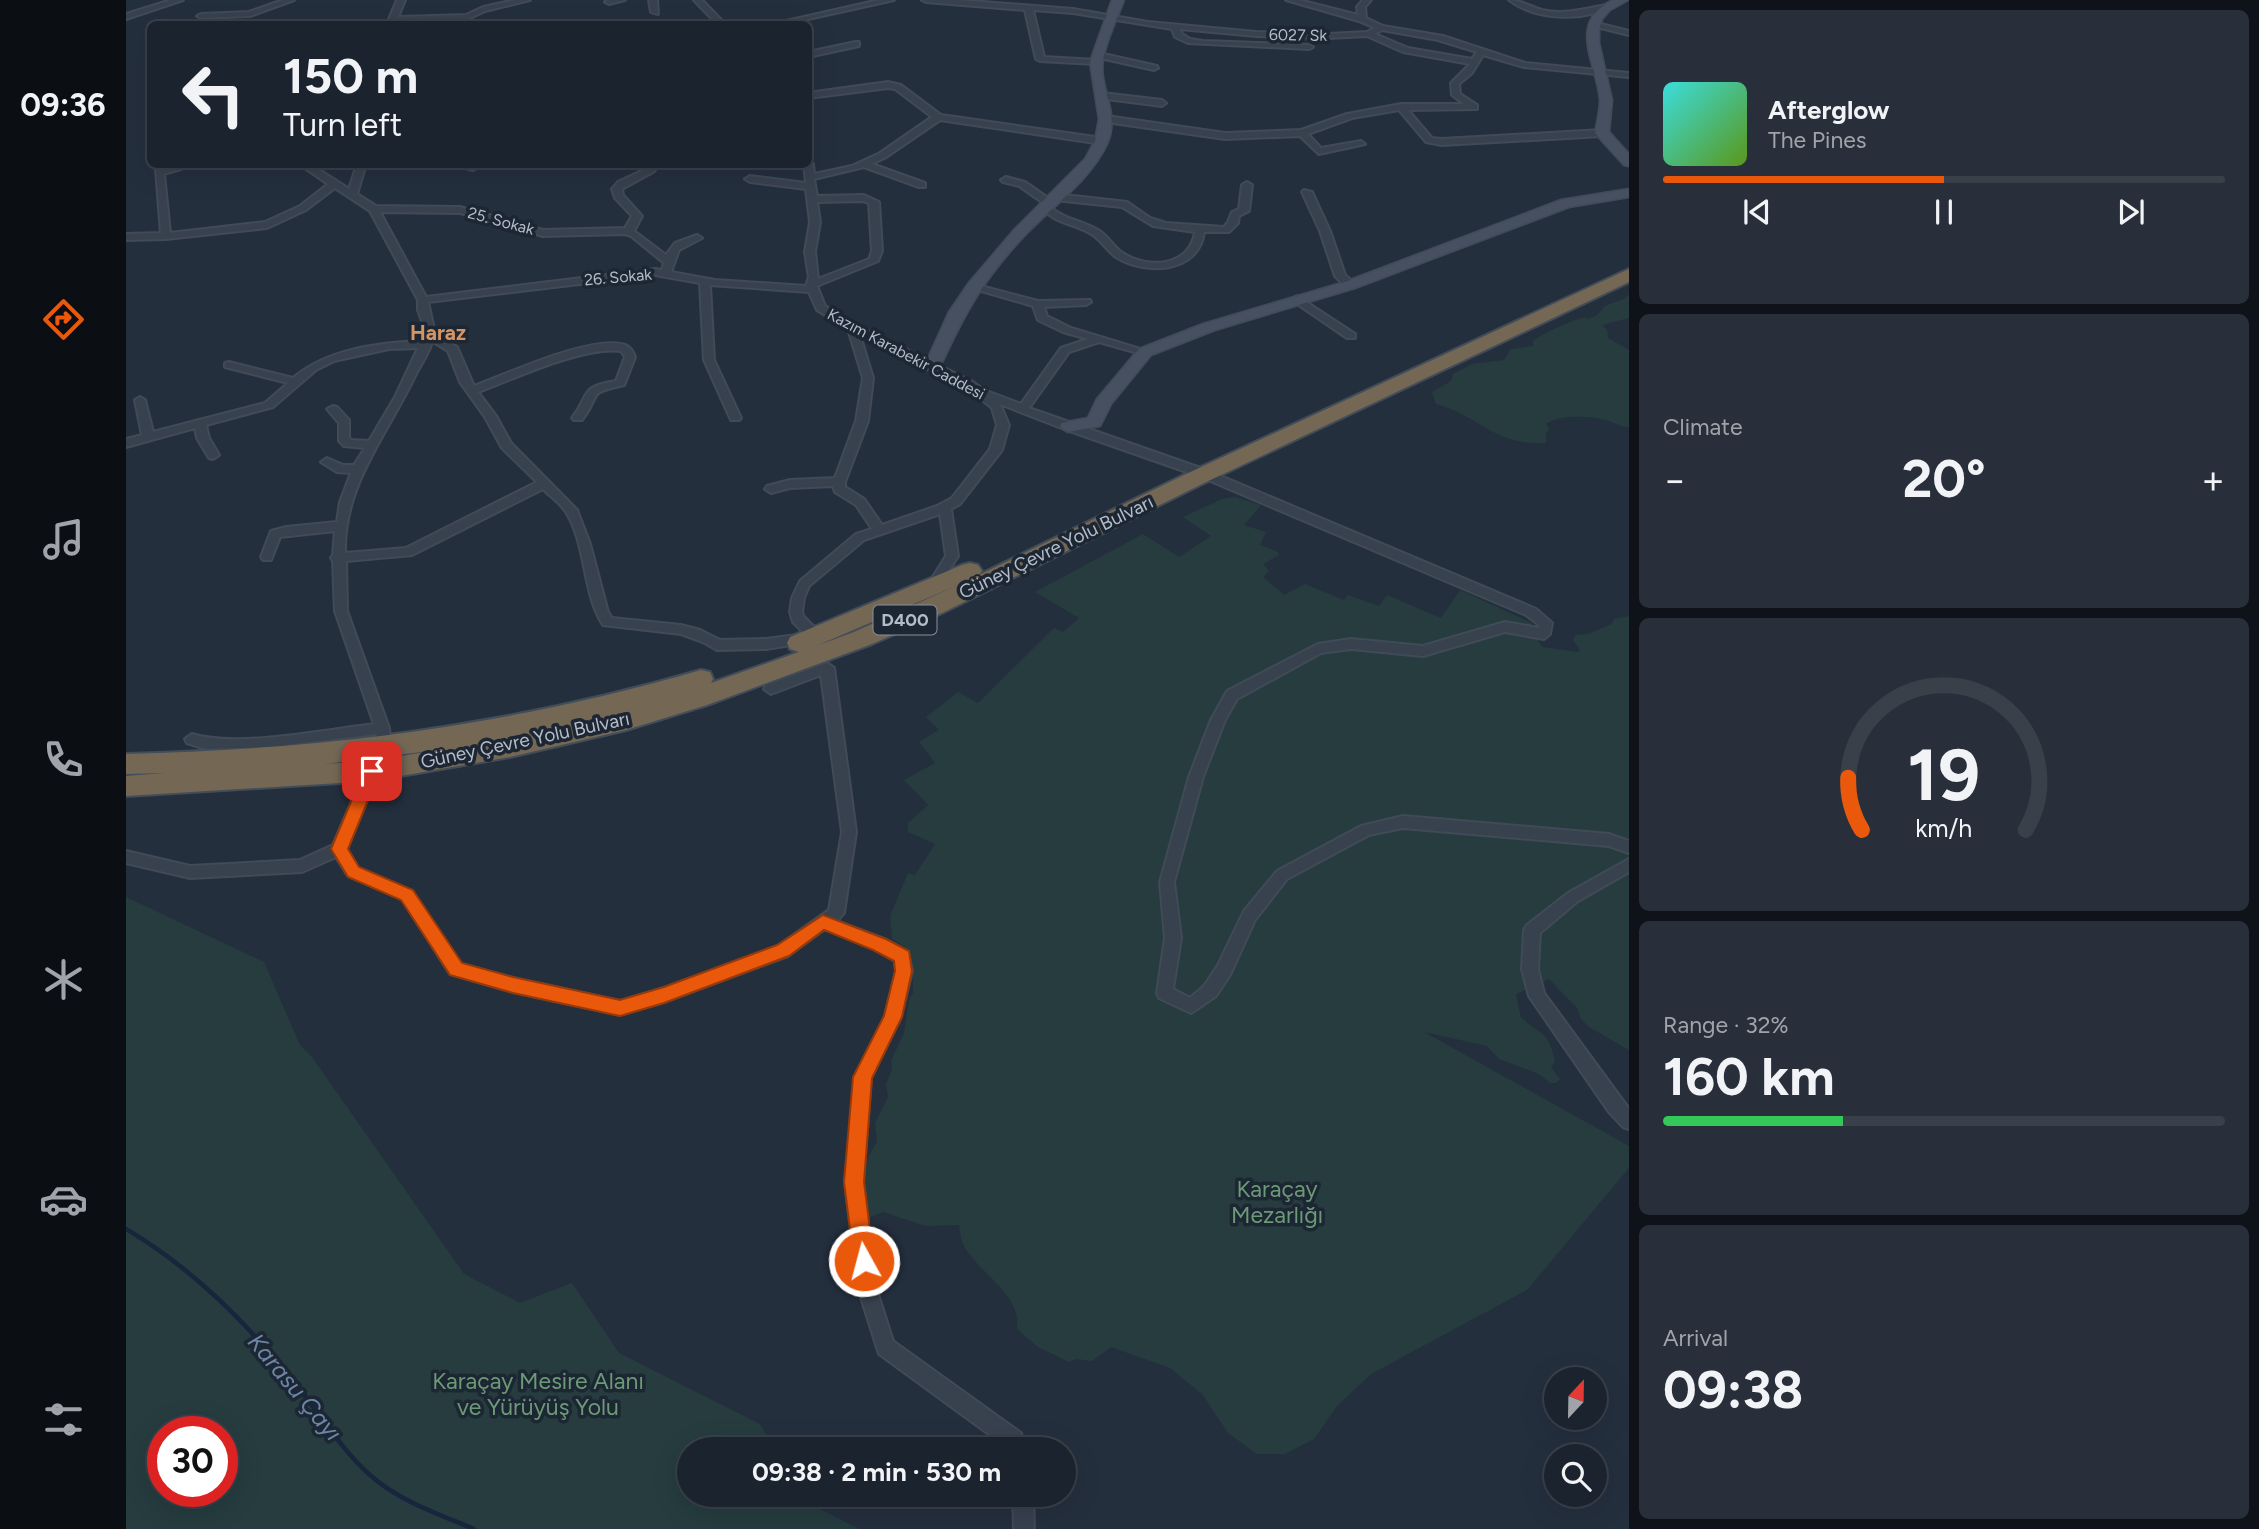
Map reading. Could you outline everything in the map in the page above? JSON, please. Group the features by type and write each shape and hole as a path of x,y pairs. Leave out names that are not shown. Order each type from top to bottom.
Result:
{"highway":[{"name":"Güney Çevre Yolu Bulvarı","path":"126,786 372,771 510,747 626,720 698,698 863,639 934,607 1195,471 1629,257"},
{"name":"Güney Çevre Yolu Bulvarı","path":"126,764 300,756 383,737 491,730 604,706 698,680 816,637 932,588 1629,275"}],"street":[{"path":"126,17 179,0 208,21"},
{"path":"201,16 250,14 290,0"},
{"path":"393,21 401,0"},
{"path":"408,21 468,17 483,5 526,0"},
{"path":"609,2 621,0"},
{"path":"653,0 655,12"},
{"path":"698,0 717,21"},
{"path":"791,21 890,0"},
{"name":"6027 Sk","path":"926,0 1028,7 1046,4 1112,17 1256,34 1368,34 1381,28"},
{"path":"1078,12 1086,0"},
{"path":"933,367 957,312 972,288 1091,161 1102,141 1106,119 1097,59 1118,0"},
{"path":"1290,0 1362,19 1381,28 1440,38 1524,65 1629,75"},
{"path":"1317,0 1326,9"},
{"path":"1362,19 1361,7 1367,0"},
{"path":"1513,0 1525,7 1568,16 1619,2"},
{"path":"1619,2 1598,17 1591,42 1606,99 1602,133 1629,162"},
{"path":"1028,7 1040,59 1097,59 1154,68"},
{"path":"1596,24 1629,33"},
{"path":"1175,26 1178,35 1196,42 1309,47"},
{"path":"1368,34 1406,50 1474,62"},
{"path":"812,54 856,44"},
{"path":"1106,119 1225,136 1302,133 1350,116 1401,107 1474,107 1456,95 1455,83 1480,52"},
{"path":"812,95 888,85 898,88 938,117 1102,141"},
{"path":"1102,96 1162,103"},
{"path":"1401,107 1429,140 1442,142 1602,133"},
{"path":"812,188 883,155 938,117"},
{"path":"1302,133 1320,151 1361,144"},
{"path":"864,164 922,184"},
{"path":"166,236 159,172 176,168"},
{"path":"192,739 206,744 383,737 341,611 337,558 346,502 358,468 400,397 428,340 423,300 374,209 309,168"},
{"path":"352,196 361,168"},
{"path":"809,168 816,222 810,253 814,277 812,287"},
{"path":"650,170 621,184 617,189 618,196 638,216 628,232 669,262"},
{"path":"750,179 812,188 874,202 877,251 873,261 812,287"},
{"path":"1006,180 1022,184 1050,202 1061,219 1098,234 1112,250 1125,258 1168,267 1192,254 1200,243 1200,228"},
{"path":"126,237 166,236 267,225 303,208 333,185"},
{"path":"1050,202 1124,204 1135,208 1144,219 1162,225 1226,230 1233,223 1236,214 1244,211 1247,185"},
{"path":"1307,192 1325,231 1340,276 1350,285"},
{"path":"1068,426 1094,422 1103,403 1145,352 1209,327 1350,285 1566,203 1629,193"},
{"name":"25. Sokak","path":"374,209 460,210 543,233 628,232"},
{"path":"666,274 671,253 679,243 697,238"},
{"name":"26. Sokak","path":"423,300 633,273 666,274 724,284 812,287"},
{"path":"705,280 709,360 735,418"},
{"name":"Kazım Karabekir Caddesi","path":"812,287 824,311 980,392 997,407 1003,425 1003,434 996,450 963,495 945,508 855,541 813,575 800,591 796,612 798,619 816,637"},
{"path":"972,288 1038,304 1086,302"},
{"path":"1297,299 1351,336"},
{"path":"1038,304 1042,318 1066,330 1145,352"},
{"path":"853,328 868,378 862,421 839,482 839,489 860,502 879,530"},
{"path":"1022,410 1065,350 1099,339"},
{"path":"126,443 269,405 312,368 331,359 428,340 453,349 465,382 473,390 506,445 571,510 584,544 602,613 608,622 693,633 710,638 717,645 766,644 816,637"},
{"path":"473,390 583,350 609,346 625,348 630,357 620,383 600,386 592,391 586,399 585,410 578,418"},
{"path":"229,365 295,382"},
{"path":"980,392 1022,410 1195,471 1485,592 1531,612 1546,623 1544,634 1505,627 1423,651 1351,644 1318,649 1232,695 1217,720 1196,777 1167,882 1174,937 1165,993 1191,1006 1210,991 1224,970 1249,916 1282,875 1366,830 1403,822 1609,840 1629,847"},
{"path":"140,400 148,438"},
{"path":"334,409 345,422 343,438 348,443 371,445"},
{"path":"200,424 203,438 213,455"},
{"path":"327,462 341,469 358,468"},
{"path":"771,489 790,484 839,482"},
{"path":"337,558 408,552 545,483"},
{"path":"932,588 952,556 945,508"},
{"path":"267,557 275,534 286,530 342,526"},
{"path":"339,849 354,872 407,895 456,969 513,985 620,1008 664,995 783,950 836,913 849,832 827,668 771,690"},
{"path":"126,857 190,872 302,866 339,849 372,771"},
{"path":"1629,865 1573,897 1532,930 1530,969 1537,996 1615,1106 1629,1121"},
{"path":"823,922 880,944 902,957 904,971 893,1017 863,1077 854,1182 867,1288 886,1347 1010,1437"},
{"path":"1023,1507 1024,1529"}],"green space":[{"path":"1629,294 1629,318 1602,325 1607,330 1608,338 1629,350 1629,427 1596,418 1565,418 1546,424 1549,429 1546,443 1528,443 1499,435 1464,415 1436,404 1432,392 1451,381 1453,374 1472,364 1504,360 1511,349 1533,346 1533,341 1543,335 1582,318 1589,319 1605,306"},
{"name":"Karaçay Mezarlığı","path":"1235,497 1261,505 1244,525 1266,532 1260,545 1278,552 1279,555 1263,564 1269,571 1263,577 1284,595 1305,584 1344,600 1348,595 1379,606 1387,595 1441,618 1460,590 1532,623 1531,628 1542,647 1577,652 1580,650 1573,640 1576,635 1588,634 1612,624 1614,619 1629,616 1629,1050 1589,1027 1581,1019 1577,1008 1549,979 1516,994 1521,1018 1544,1036 1550,1045 1555,1062 1551,1067 1560,1079 1556,1083 1550,1083 1539,1074 1499,1059 1487,1046 1424,1032 1629,1146 1629,1168 1527,1290 1371,1374 1337,1406 1314,1439 1285,1454 1257,1454 1228,1433 1202,1394 1170,1368 1111,1347 1092,1361 1076,1359 1069,1362 1038,1347 1017,1329 1013,1305 971,1256 963,1244 959,1225 925,1226 883,1212 870,1217 864,1214 861,1198 868,1157 877,1142 875,1123 888,1097 886,1084 892,1069 891,1061 904,1033 909,1000 913,993 913,974 908,953 905,947 892,939 890,916 908,873 915,875 935,844 908,832 908,823 928,805 904,780 935,763 919,742 939,730 926,717 958,692 978,703 1054,628 1063,632 1079,618 1035,592 1143,534 1179,557 1211,536 1183,517 1222,499"},
{"name":"Karaçay Mesire Alanı ve Yürüyüş Yolu","path":"126,897 264,962 300,1045 312,1057 464,1274 520,1303 572,1283 619,1353 760,1424 768,1437 677,1437 677,1507 816,1507 859,1529 126,1529"}],"waterway":[{"name":"Karasu Çayı","path":"126,1229 175,1262 220,1300 261,1342 350,1455 370,1475 406,1500 474,1529"}],"district":[{"name":"Haraz","path":"438,332"}],"route":[{"path":"372,771 339,849 354,872 407,895 456,969 513,985 620,1008 664,995 783,950 823,922 880,944 902,957 904,971 893,1017 863,1077 854,1182 864,1261"}]}
